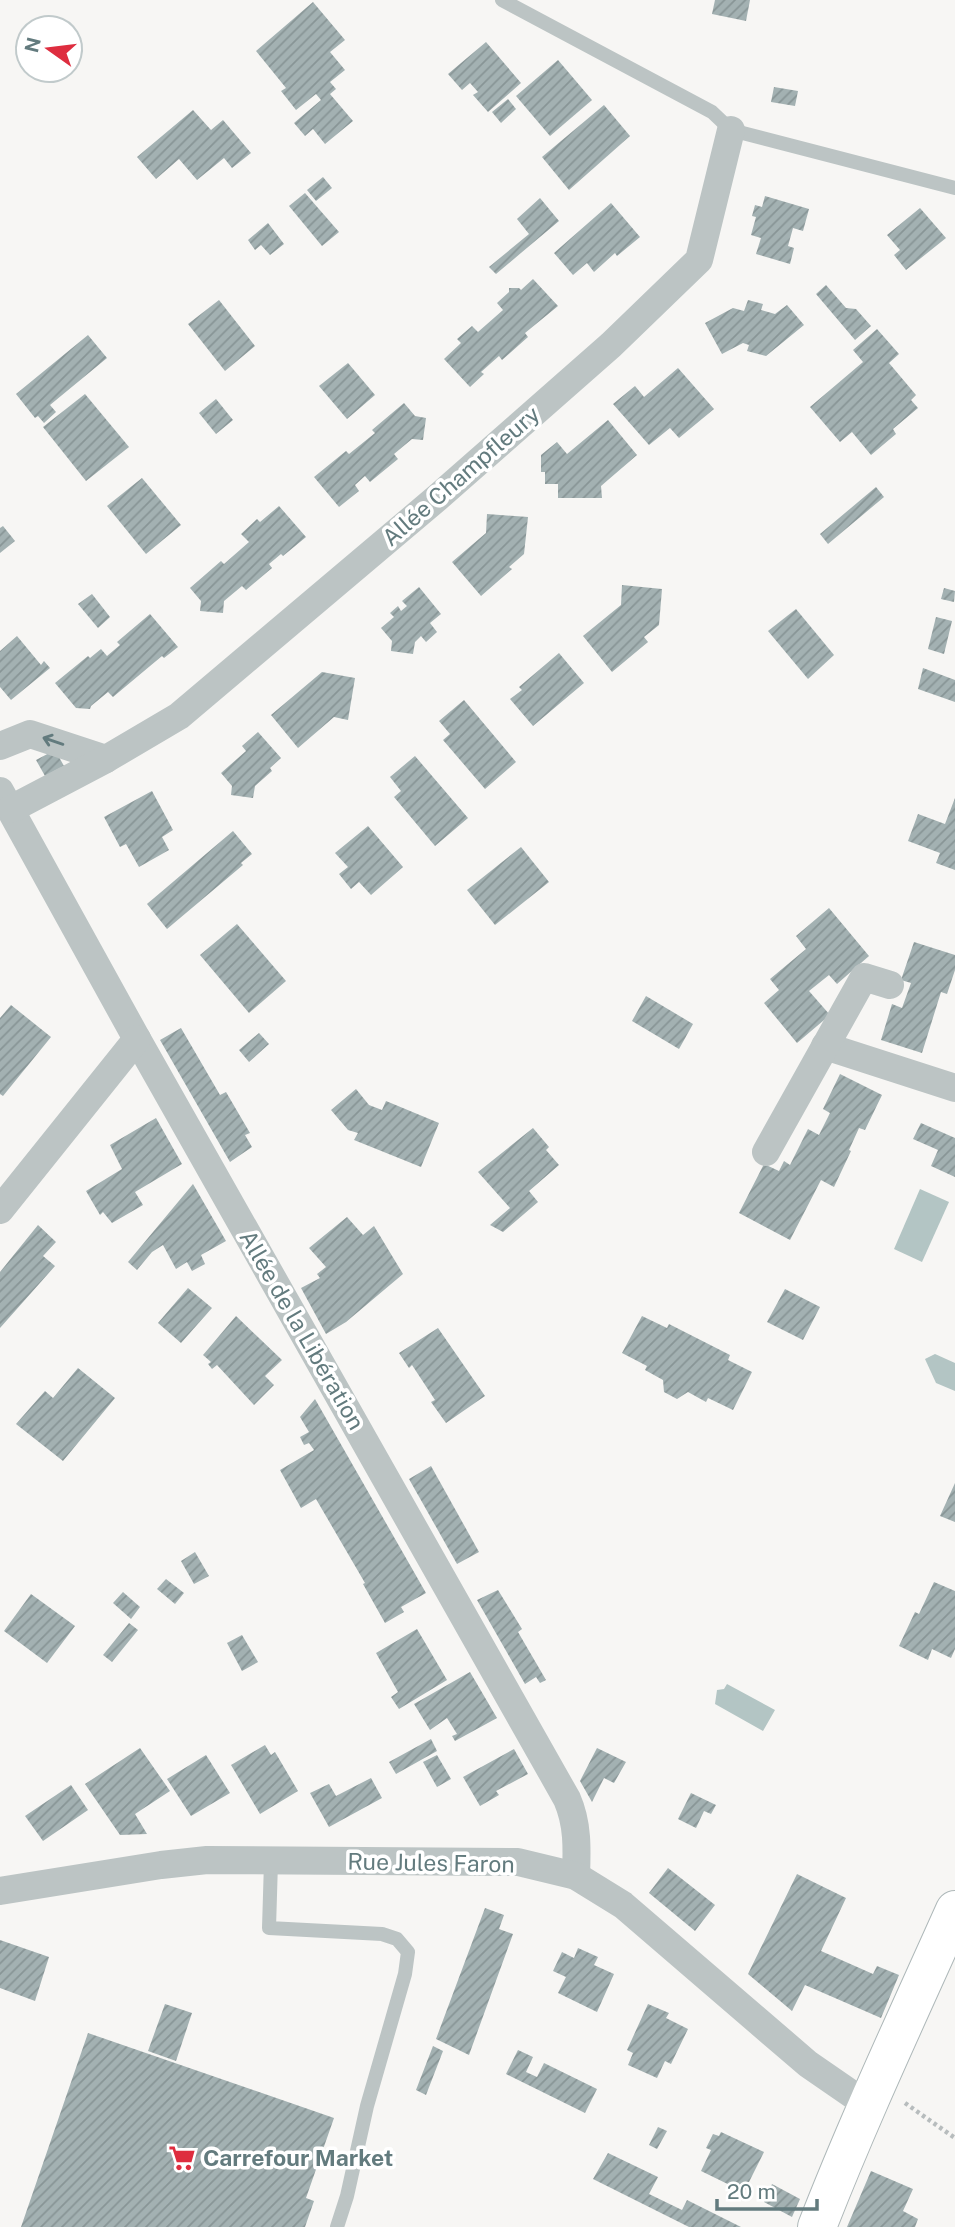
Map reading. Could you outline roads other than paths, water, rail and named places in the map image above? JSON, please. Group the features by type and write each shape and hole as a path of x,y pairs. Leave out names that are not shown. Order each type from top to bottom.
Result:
{"main road":[{"path":"817,2227 871,2093 955,1910"}],"street":[{"name":"Allée Champfleury","path":"6,800 106,759 179,716 437,498 611,345 699,260 731,130"},
{"path":"0,746 30,734 106,759"},
{"name":"Allée de la Libération","path":"6,800 137,1040 567,1799 575,1816 576,1876"},
{"path":"766,1153 864,977 890,985"},
{"path":"0,1210 137,1040"},
{"path":"825,1046 955,1088"},
{"name":"Rue Jules Faron","path":"0,1891 206,1860 518,1862 576,1876 623,1905 808,2064 871,2093"}],"lane":[{"path":"502,0 712,112 731,130 955,188"},
{"path":"271,1862 269,1927 382,1934 397,1940 408,1952 405,1974 367,2106 347,2196 337,2227"}],"place":[{"name":"Carrefour Market","path":"182,2158"}]}
